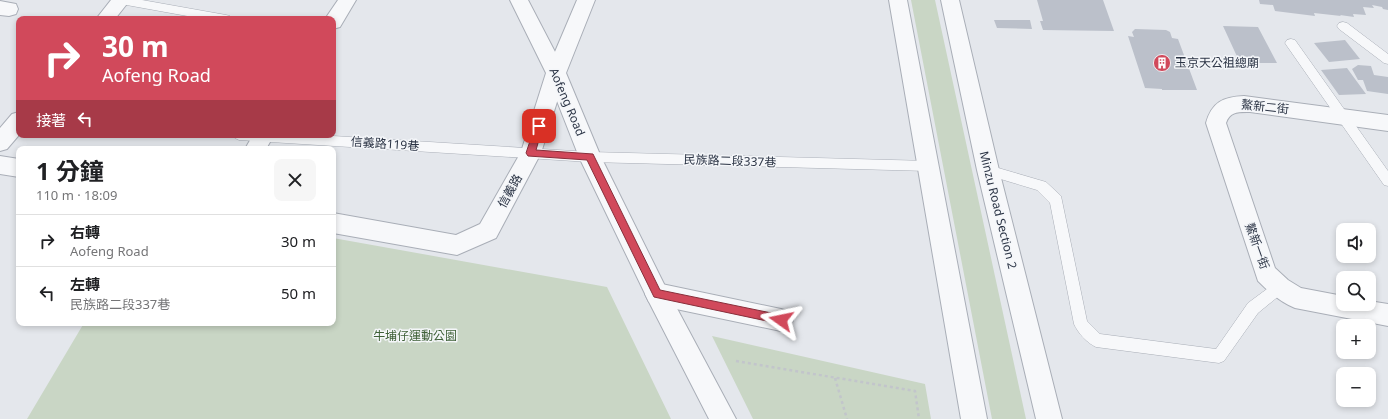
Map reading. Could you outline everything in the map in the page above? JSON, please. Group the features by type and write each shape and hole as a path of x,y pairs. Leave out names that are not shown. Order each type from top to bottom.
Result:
{"street":[{"path":"108,16 121,0"},
{"path":"336,17 347,0"},
{"name":"Aofeng Road","path":"519,0 556,73 590,157 657,294 723,419"},
{"name":"信義路","path":"336,224 457,245 488,231 531,153 556,73 586,0"},
{"path":"898,0 974,419"},
{"name":"Minzu Road Section 2","path":"950,0 988,170 1049,419"},
{"name":"鰲新二街","path":"1236,185 1216,123 1218,114 1226,107 1234,104 1250,104 1388,123"},
{"path":"0,142 16,125"},
{"path":"0,165 16,168"},
{"name":"鰲新一街","path":"1236,185 1266,274 1280,287 1295,297 1388,315"},
{"path":"657,294 781,320"}],"lane":[{"path":"121,0 209,16"},
{"path":"1343,26 1388,60"},
{"path":"1291,43 1388,181"},
{"name":"信義路119巷","path":"261,140 531,153"},
{"name":"民族路二段337巷","path":"531,153 590,157 929,166"},
{"path":"988,170 1041,186 1056,200 1081,324 1096,340 1219,356 1253,308 1280,287"}],"path":[{"path":"736,360 915,391 919,419"},
{"path":"835,378 847,419"}],"green space":[{"path":"911,0 935,0 1026,419 992,419"},
{"name":"牛埔仔運動公園","path":"336,239 607,287 671,419 27,419 82,326 336,326"},
{"path":"712,336 925,384 931,419 753,419"}],"building":[{"path":"1037,0 1103,0 1114,31 1043,30 1040,21 1043,21"},
{"path":"1259,0 1388,0 1388,10 1372,5 1374,8 1363,7 1366,15 1353,14 1354,17 1314,13 1315,16 1275,11 1273,5 1260,4"},
{"path":"994,20 1030,20 1032,29 997,28"},
{"path":"1223,26 1258,27 1277,63 1240,63"},
{"name":"玉京天公祖總廟","path":"1135,29 1166,30 1170,32 1172,38 1178,39 1197,90 1162,90 1145,88 1128,36 1134,37 1132,32"},
{"path":"1345,40 1360,59 1329,62 1314,43"},
{"path":"1358,65 1371,66 1374,75 1388,77 1388,94 1367,91 1363,80 1358,80 1352,69"},
{"path":"1347,68 1366,94 1339,95 1321,70"}],"place":[{"name":"玉京天公祖總廟","path":"1162,63"}],"route":[{"path":"539,126 531,153 590,157 657,294 781,320"}]}
